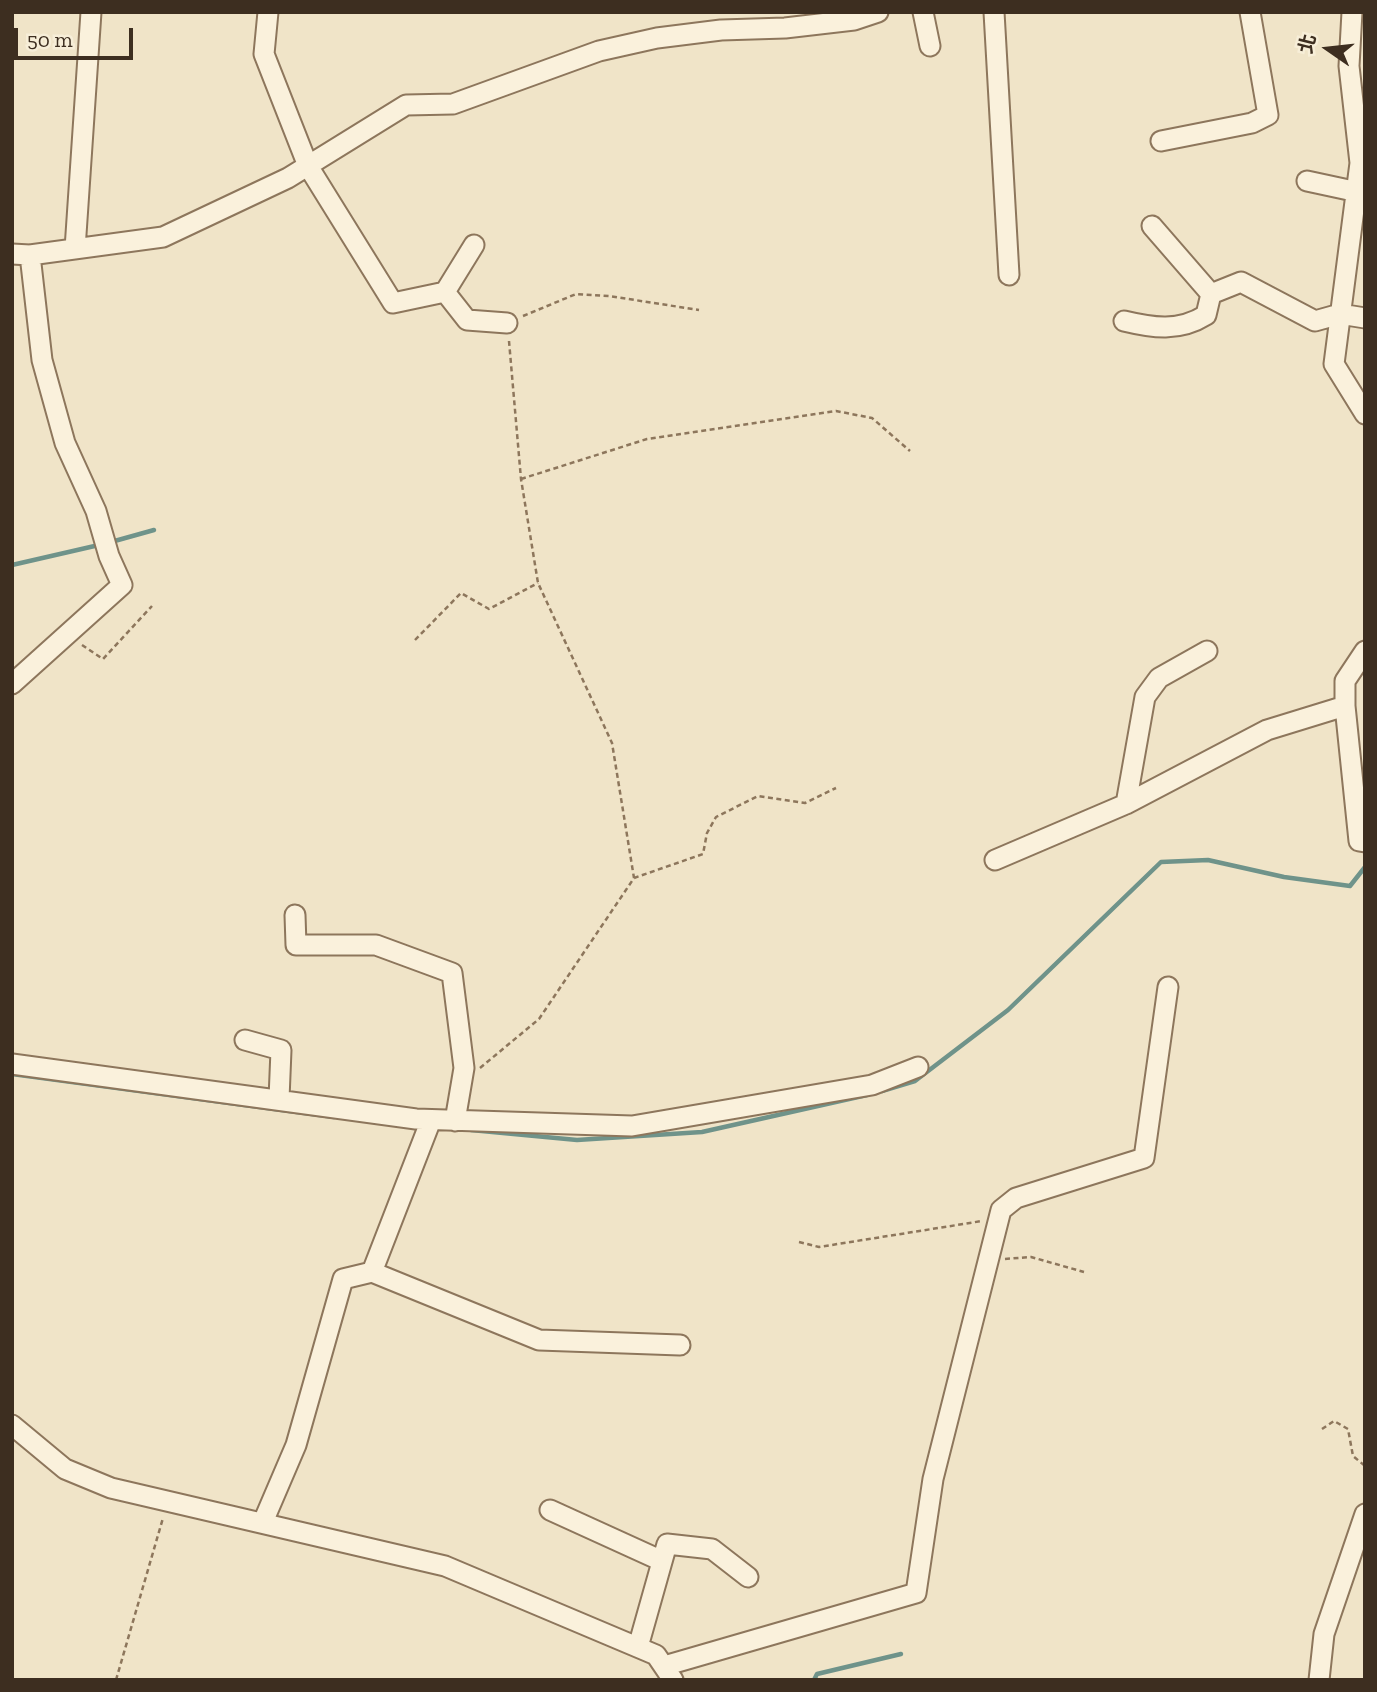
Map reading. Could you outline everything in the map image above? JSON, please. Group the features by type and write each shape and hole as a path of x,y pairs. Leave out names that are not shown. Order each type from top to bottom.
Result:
{"street":[{"path":"75,249 91,12"},
{"path":"268,12 264,54 307,166 393,303 444,292 474,245"},
{"path":"12,684 102,600 122,585 62,431 43,360 21,255 163,237 307,166 406,105 453,104 599,51 721,30 785,28 854,20 878,12"},
{"path":"923,12 930,46"},
{"path":"994,12 1009,275"},
{"path":"1161,141 1252,123 1268,115 1250,12"},
{"path":"1352,12 1349,66 1360,163 1334,365 1365,414"},
{"path":"1307,181 1358,192"},
{"path":"1152,226 1211,294"},
{"path":"1211,294 1241,282 1315,321 1340,314 1365,318"},
{"path":"444,292 467,320 507,323"},
{"path":"1124,321 1154,328 1189,326 1206,315 1211,294"},
{"path":"1126,804 1145,697 1159,678 1207,651"},
{"path":"1362,842 1345,706 1345,681 1365,651"},
{"path":"995,860 1126,804 1267,730 1345,706"},
{"path":"295,915 296,944 376,945 452,973 464,1068 455,1121"},
{"path":"12,1425 65,1469 111,1488 445,1566 656,1655 668,1673 916,1592 933,1479 1001,1210 1016,1198 1144,1158 1168,987"},
{"path":"245,1040 281,1050 279,1100"},
{"path":"12,1065 432,1120 632,1126 872,1085 918,1067"},
{"path":"372,1272 432,1120"},
{"path":"263,1522 296,1445 344,1279 372,1272 539,1340 680,1345"},
{"path":"550,1510 663,1560"},
{"path":"1319,1680 1324,1634 1365,1514"},
{"path":"638,1647 667,1544 712,1549 748,1577"}],"path":[{"path":"634,877 612,743 538,583 521,479 507,323 576,294 609,296 699,310"},
{"path":"521,479 647,439 836,411 872,418 910,451"},
{"path":"415,640 461,593 489,610 538,583"},
{"path":"67,634 103,659 152,606"},
{"path":"462,1083 539,1019 634,877 703,854 707,833 716,817 758,796 805,803 836,788"},
{"path":"799,1242 819,1247 999,1219"},
{"path":"988,1261 1031,1257 1084,1272"},
{"path":"1322,1429 1334,1421 1348,1429 1353,1456 1365,1466"},
{"path":"116,1680 168,1501"}],"waterway":[{"path":"111,542 154,530"},
{"path":"12,565 99,545"},
{"path":"882,1091 915,1081 1008,1010 1161,862 1208,860 1284,877 1350,886 1365,867"},
{"path":"12,1074 334,1117"},
{"path":"471,1130 577,1140 702,1132 867,1095"},
{"path":"814,1680 817,1674 901,1654"}]}
